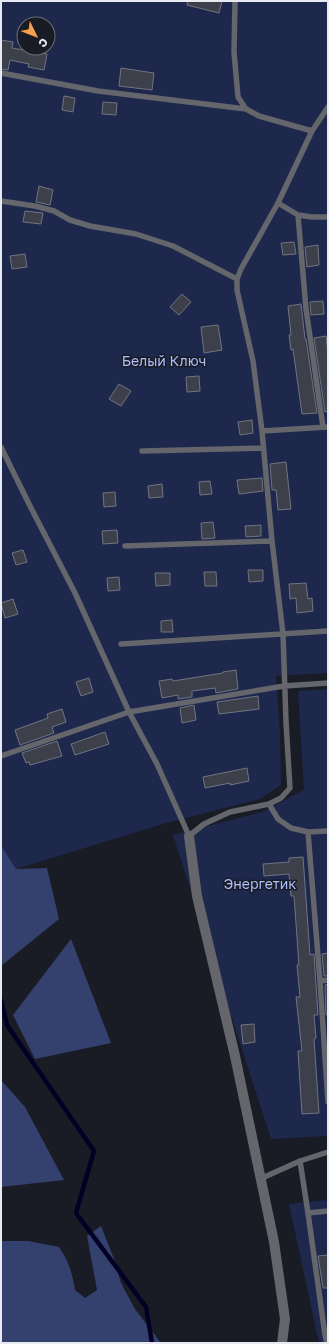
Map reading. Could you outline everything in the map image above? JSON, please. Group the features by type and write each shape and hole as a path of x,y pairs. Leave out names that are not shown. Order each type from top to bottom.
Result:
{"street":[{"path":"189,836 197,896 234,1056 274,1242 285,1318 282,1343"}],"lane":[{"path":"235,1 234,52 238,97 246,109"},
{"path":"1,73 98,91 246,109 259,116 312,131"},
{"path":"1,447 75,593 129,712 157,764 189,836 204,824 230,812 268,804 281,798 290,788 284,686 283,634 272,541 262,431 253,360 237,290 237,279 241,269 278,203 312,131 328,107"},
{"path":"1,200 35,206 90,226 136,234 173,246 237,279"},
{"path":"278,203 298,215 328,217"},
{"path":"262,431 326,427 306,309 298,215"},
{"path":"142,451 263,448"},
{"path":"124,546 272,541"},
{"path":"121,644 328,631"},
{"path":"1,756 129,712 284,686 328,683"},
{"path":"268,804 278,819 291,828 308,832 328,831"},
{"path":"308,832 328,1102"},
{"path":"320,981 328,980"},
{"path":"260,1179 300,1161 328,1152"},
{"path":"300,1161 327,1343"},
{"path":"308,1213 328,1212"}],"green space":[{"name":"Белый Ключ","path":"1,1 328,1 328,673 276,676 280,733 281,785 260,799 163,824 16,869 1,845"},
{"name":"Энергетик","path":"328,689 328,1136 271,1139 173,835 262,812 304,790 298,691"},
{"path":"328,1200 328,1343 319,1343 289,1204"}],"shaded area":[{"path":"1,845 16,869 47,868 59,919 1,966"},
{"path":"71,939 111,1043 35,1059 13,1015"},
{"path":"1,1080 25,1107 64,1180 1,1187"},
{"path":"101,1226 114,1259 121,1283 135,1309 161,1343 1,1343 1,1241 28,1241 59,1247 70,1267 75,1290 85,1298 97,1290 87,1236"}],"building":[{"path":"188,1 222,1 219,13 187,5"},
{"path":"1,40 13,42 12,48 16,49 16,56 47,56 44,70 28,67 29,64 10,60 8,70 1,69"},
{"path":"121,68 154,73 152,90 119,86"},
{"path":"64,96 75,98 73,112 62,110"},
{"path":"103,102 117,103 116,115 102,114"},
{"path":"39,186 53,190 50,205 36,202"},
{"path":"25,211 43,213 41,224 23,222"},
{"path":"294,242 296,254 283,255 281,243"},
{"path":"318,245 319,265 307,267 305,247"},
{"path":"25,254 27,267 12,269 10,256"},
{"path":"182,294 191,302 179,315 170,307"},
{"path":"323,301 324,314 311,315 310,302"},
{"path":"301,304 317,413 302,414 293,349 291,350 288,306"},
{"path":"218,325 222,350 204,353 201,327"},
{"path":"326,336 328,354 328,411 325,412 314,338"},
{"path":"199,376 200,391 187,392 186,377"},
{"path":"119,384 131,391 121,406 109,399"},
{"path":"252,420 253,433 240,435 238,422"},
{"path":"286,462 291,509 278,510 276,490 272,490 270,464"},
{"path":"262,478 263,491 239,494 237,480"},
{"path":"210,481 212,494 200,495 199,482"},
{"path":"162,484 163,497 149,498 148,486"},
{"path":"115,492 116,506 104,507 103,493"},
{"path":"213,522 215,538 202,539 201,523"},
{"path":"261,525 261,536 246,537 245,526"},
{"path":"117,530 118,543 103,544 102,531"},
{"path":"23,550 27,562 16,565 12,553"},
{"path":"248,570 263,570 263,581 249,582"},
{"path":"204,572 216,572 217,586 205,586"},
{"path":"155,573 170,573 170,585 156,586"},
{"path":"119,577 120,590 108,591 107,578"},
{"path":"306,583 308,599 312,598 313,611 297,613 296,598 290,599 289,584"},
{"path":"13,599 18,614 5,618 1,603"},
{"path":"172,620 173,632 161,632 161,621"},
{"path":"236,670 238,689 216,693 215,688 192,691 192,697 178,699 178,695 162,698 159,681 172,679 173,681"},
{"path":"89,678 93,692 81,696 76,682"},
{"path":"258,696 259,709 219,714 217,702"},
{"path":"194,705 196,720 182,723 180,708"},
{"path":"62,709 66,722 52,727 54,733 20,745 15,730 48,718 47,714"},
{"path":"105,732 109,744 75,755 71,744"},
{"path":"57,741 62,756 30,765 29,762 26,763 22,753"},
{"path":"247,768 249,781 205,788 203,777"},
{"path":"303,857 310,955 314,954 318,1015 314,1015 316,1038 314,1039 319,1113 302,1114 298,1051 302,1051 296,997 300,997 297,965 299,965 294,896 291,896 289,874 264,876 263,864 289,862 289,858"},
{"path":"328,953 328,976 324,976 322,954"},
{"path":"328,984 328,1015 326,1015 325,985"},
{"path":"254,1024 255,1042 243,1044 241,1025"},
{"path":"328,1255 328,1288 323,1288 318,1256"}],"waterway":[{"path":"1,1000 7,1025 94,1151 76,1213 146,1307 152,1343"}]}
